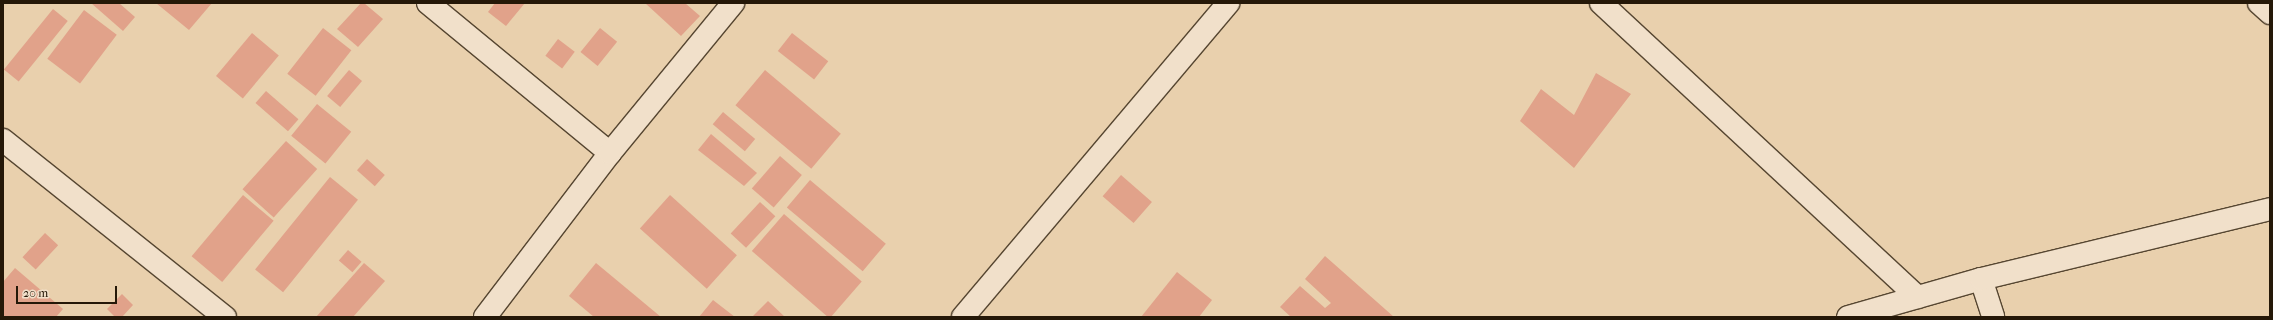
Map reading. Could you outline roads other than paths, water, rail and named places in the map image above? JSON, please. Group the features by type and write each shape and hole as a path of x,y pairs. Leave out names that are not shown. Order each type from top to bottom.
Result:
{"street":[{"path":"428,3 610,153"},
{"path":"485,317 610,153 733,3"},
{"path":"963,317 1228,3"},
{"path":"1601,3 1917,297"},
{"path":"2259,3 2270,12"},
{"path":"3,140 225,317"},
{"path":"1848,317 1982,279 2270,209"},
{"path":"1982,279 1993,317"}]}
